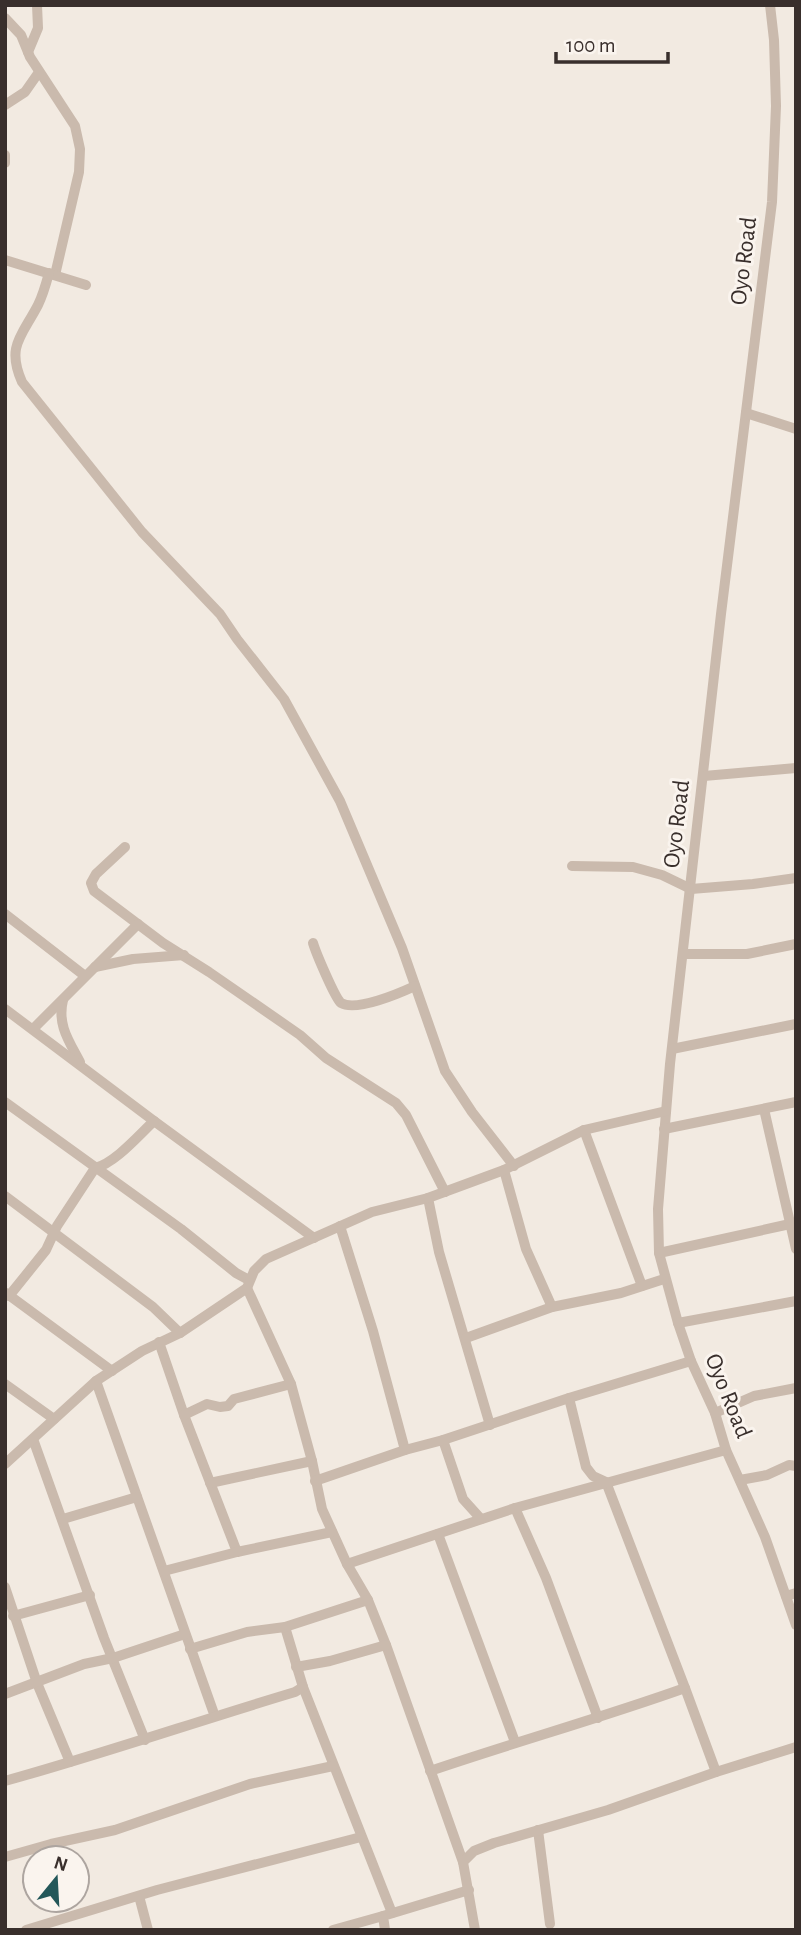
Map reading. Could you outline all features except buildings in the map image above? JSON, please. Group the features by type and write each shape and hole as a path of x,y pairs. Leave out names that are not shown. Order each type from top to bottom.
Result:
{"street":[{"path":"28,52 38,28 37,5"},
{"name":"Oyo Road","path":"770,5 776,106 772,202 721,614 672,1049 658,1209 659,1252 664,1279 678,1323 691,1362 715,1413 726,1450 791,1595 796,1625"},
{"path":"5,18 21,35 39,72 75,126 79,149 76,185 52,274 15,348 16,364 22,382 142,532 220,614 284,699 340,800 388,911 445,1071 509,1168 526,1249 552,1307"},
{"path":"5,105 25,92 39,72"},
{"path":"5,155 5,163"},
{"path":"5,260 86,285"},
{"path":"5,360 16,364"},
{"path":"746,413 796,429"},
{"path":"704,776 796,768"},
{"path":"125,847 96,874 91,883 94,891 163,943 300,1035 326,1058 396,1103 406,1115 445,1192"},
{"path":"572,866 633,867 662,875 691,889 796,878"},
{"path":"5,914 85,976"},
{"path":"33,1029 138,924"},
{"path":"313,943 341,1002 351,1005 377,1001 415,986"},
{"path":"683,954 747,954 796,944"},
{"path":"94,967 133,959 184,955"},
{"path":"63,1000 60,1015 62,1026 82,1066"},
{"path":"5,1009 314,1238"},
{"path":"672,1049 796,1024"},
{"path":"5,1102 181,1229 248,1284 290,1384 312,1461 321,1509 347,1564 368,1600 463,1862 475,1930"},
{"path":"664,1129 796,1102"},
{"path":"764,1109 796,1249"},
{"path":"5,1464 96,1381 159,1342 180,1333 248,1284 254,1271 266,1259 372,1212 428,1198 509,1168 584,1130 666,1111"},
{"path":"112,1371 7,1294 34,1266 94,1168 105,1166 153,1121"},
{"path":"584,1130 642,1286"},
{"path":"5,1196 153,1307 180,1333"},
{"path":"428,1198 439,1252 490,1425"},
{"path":"659,1252 790,1224"},
{"path":"340,1226 373,1331 405,1450"},
{"path":"466,1338 552,1307 664,1279"},
{"path":"678,1323 796,1301"},
{"path":"159,1342 237,1552"},
{"path":"316,1481 405,1450 691,1362"},
{"path":"96,1381 184,1634 215,1714"},
{"path":"5,1384 54,1419"},
{"path":"184,1415 207,1404 228,1406 234,1399 290,1384"},
{"path":"715,1413 754,1396 796,1388"},
{"path":"569,1398 586,1466 593,1476 606,1482 716,1772"},
{"path":"33,1439 145,1741"},
{"path":"443,1440 464,1499 481,1519"},
{"path":"347,1564 515,1508 726,1450"},
{"path":"210,1483 312,1461"},
{"path":"740,1480 767,1475 789,1465 796,1466"},
{"path":"63,1519 137,1497"},
{"path":"515,1508 547,1578 598,1718"},
{"path":"164,1571 332,1532"},
{"path":"438,1534 515,1742"},
{"path":"5,1587 37,1684 70,1762"},
{"path":"13,1616 90,1595"},
{"path":"190,1649 247,1632 285,1627 368,1600"},
{"path":"285,1627 303,1687 387,1914 385,1930"},
{"path":"5,1694 85,1664 113,1658 184,1634"},
{"path":"296,1667 330,1661 386,1645"},
{"path":"5,1782 145,1741 215,1714 295,1692 303,1687"},
{"path":"430,1771 685,1688"},
{"path":"463,1862 474,1851 484,1847 608,1811 716,1772 796,1747"},
{"path":"5,1857 115,1830 250,1784 333,1766"},
{"path":"538,1830 550,1924"},
{"path":"27,1930 139,1896 360,1837"},
{"path":"333,1930 469,1891"},
{"path":"139,1896 148,1930"}]}
